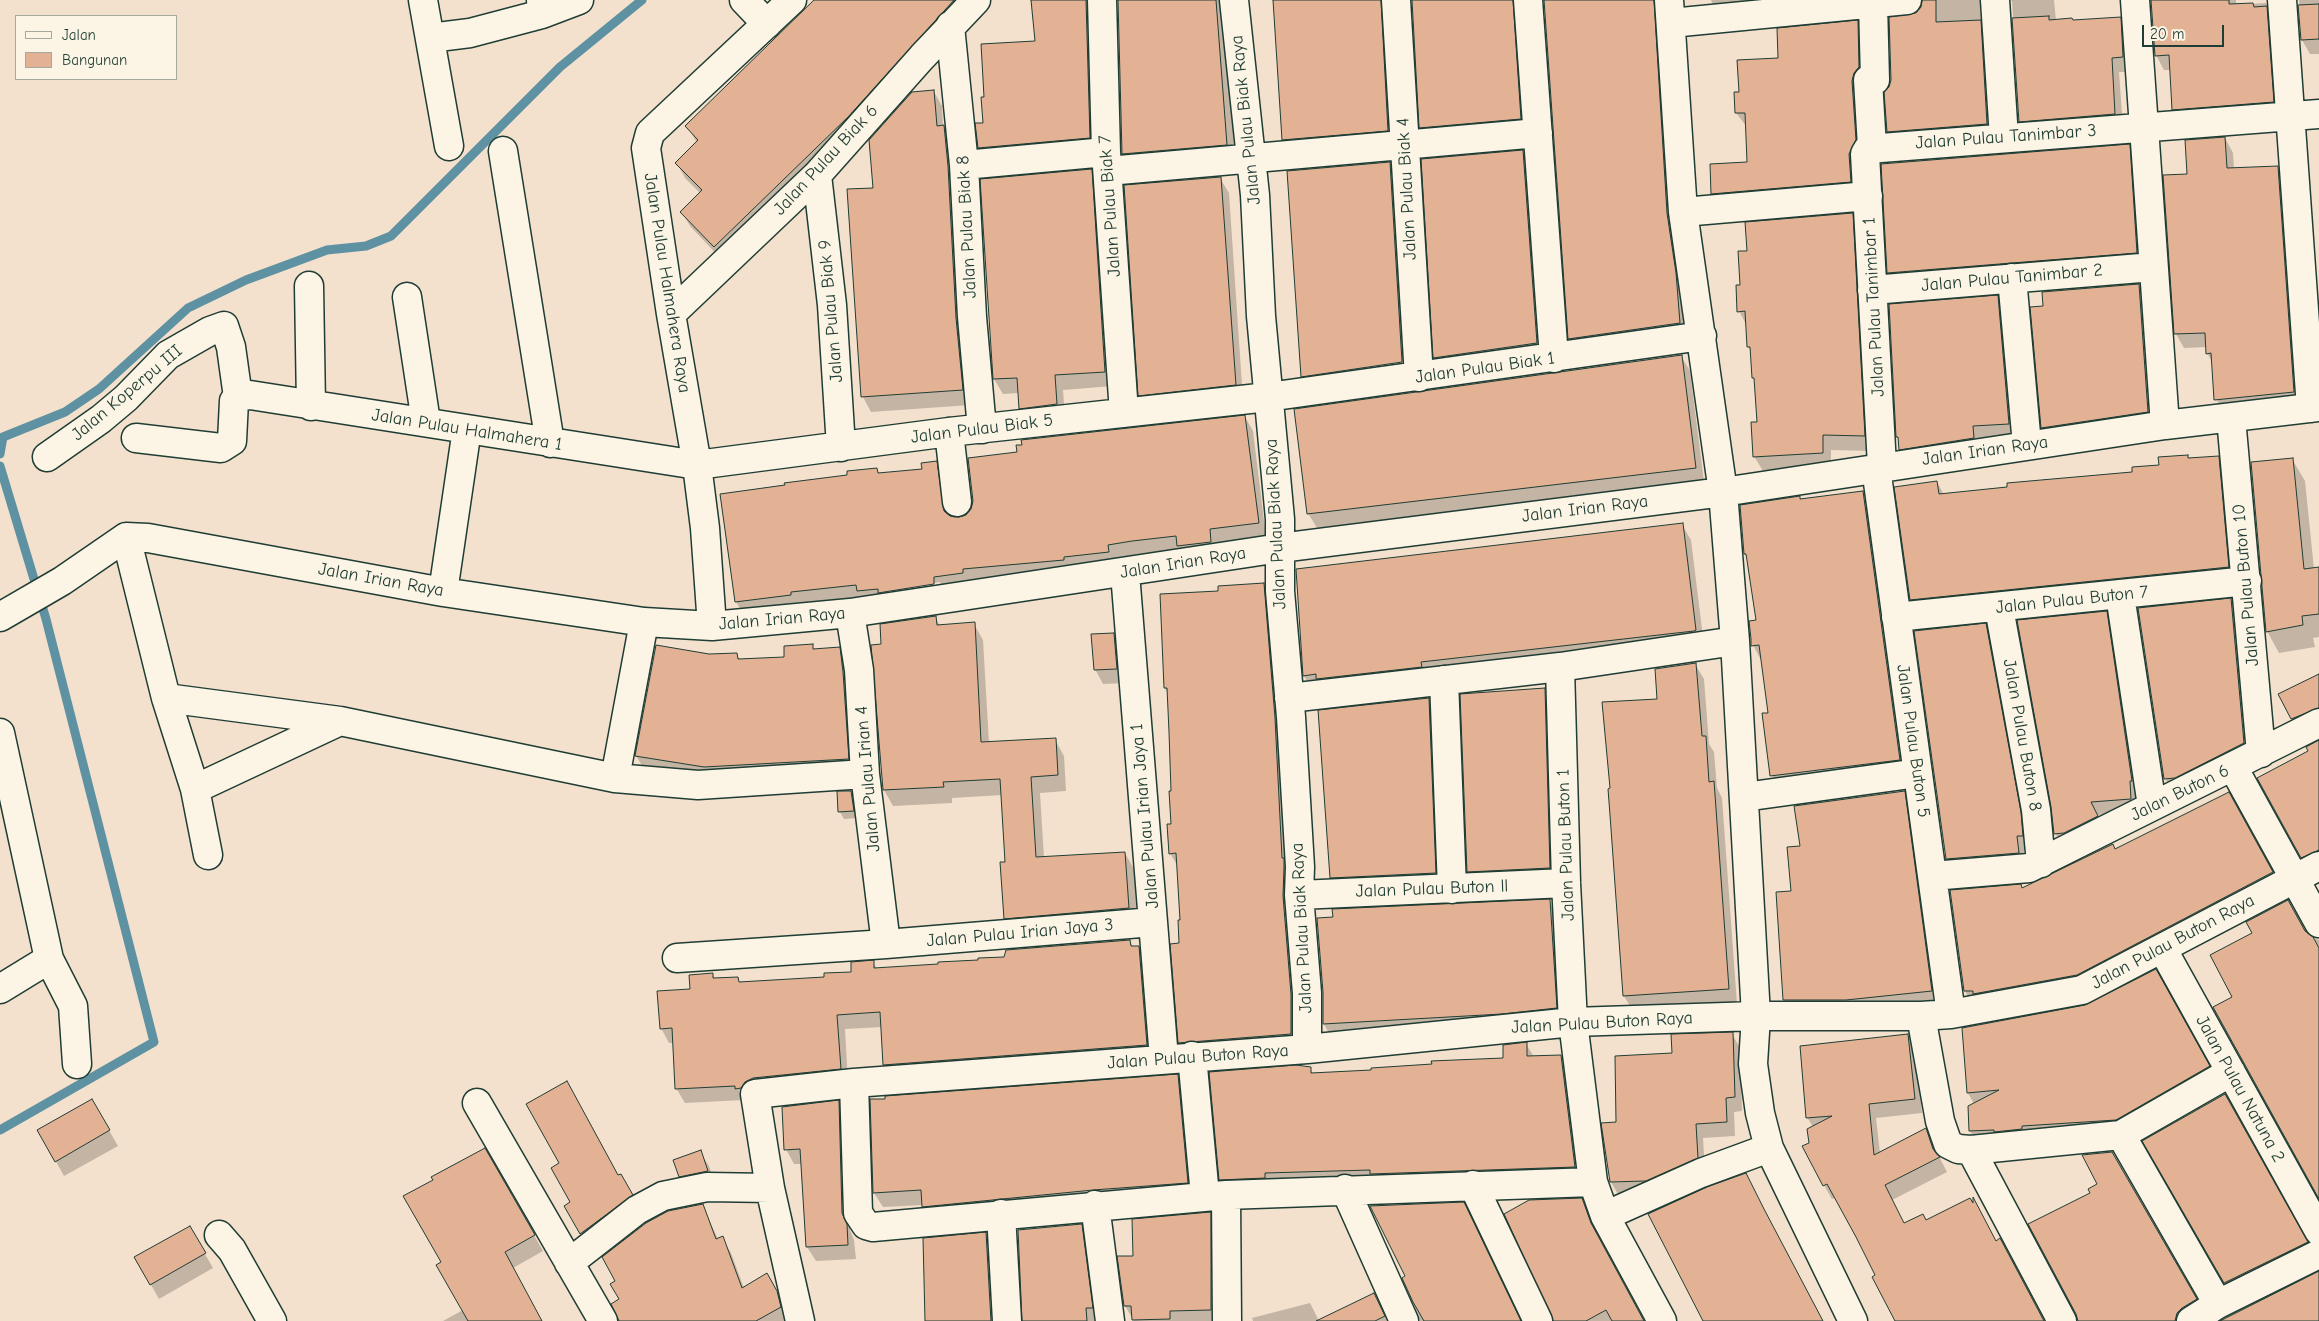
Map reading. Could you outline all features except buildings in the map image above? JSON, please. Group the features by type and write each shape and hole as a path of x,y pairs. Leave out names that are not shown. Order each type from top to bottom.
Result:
{"street":[{"path":"423,0 449,146"},
{"path":"430,38 487,30 541,7 579,0"},
{"path":"744,0 767,24"},
{"name":"Jalan Pulau Halmahera Raya","path":"712,626 705,528 697,464 671,314 646,148 648,136 792,0"},
{"name":"Jalan Pulau Biak 6","path":"671,314 816,176 950,26 976,0"},
{"name":"Jalan Pulau Biak 7","path":"1102,0 1107,162 1124,413"},
{"name":"Jalan Pulau Biak Raya","path":"1234,0 1250,160 1268,397 1280,519 1280,590 1290,698 1300,867 1299,895 1307,993 1307,1049"},
{"name":"Jalan Pulau Biak 4","path":"1396,0 1418,377"},
{"path":"1528,0 1554,358"},
{"path":"1853,1321 1769,1148 1760,1113 1753,1064 1756,1016 1735,641 1723,492 1683,212 1670,11 1907,0"},
{"path":"1996,0 2004,138"},
{"path":"2135,0 2165,425"},
{"path":"2282,0 2289,115 2309,258 2315,408"},
{"name":"Jalan Pulau Tanimbar 1","path":"1873,3 1875,80 1868,80 1870,148 1865,154 1879,467"},
{"name":"Jalan Pulau Biak 8","path":"950,26 964,165 972,317 982,429"},
{"name":"Jalan Pulau Tanimbar 3","path":"1870,148 2319,114"},
{"path":"964,165 1250,160 1404,143 1538,133"},
{"path":"503,151 550,443"},
{"name":"Jalan Pulau Biak 9","path":"816,176 832,305 841,448"},
{"path":"1683,212 1868,196"},
{"name":"Jalan Pulau Tanimbar 2","path":"1872,290 2153,267"},
{"path":"2012,278 2027,445"},
{"path":"309,286 311,406"},
{"path":"407,297 426,422"},
{"name":"Jalan Koperpu III","path":"47,457 101,419 126,398 168,356 210,331 224,326 231,347 238,397"},
{"name":"Jalan Pulau Biak 1","path":"1268,397 1702,336"},
{"name":"Jalan Pulau Halmahera 1","path":"238,397 250,395 550,443 697,464"},
{"path":"136,438 220,448 232,441 234,401 238,397"},
{"name":"Jalan Pulau Biak 5","path":"697,464 841,448 948,432 1268,397"},
{"name":"Jalan Irian Raya","path":"126,537 148,538 443,592 644,622 712,626 850,613 1125,573 1280,548 1723,492 2165,425 2315,408"},
{"name":"Jalan Pulau Buton 10","path":"2231,418 2261,753"},
{"path":"443,592 467,429"},
{"path":"948,432 957,502"},
{"name":"Jalan Pulau Buton 5","path":"1879,467 1896,617 1951,1014"},
{"path":"6,614 62,581 126,537 166,698 195,789 208,855"},
{"name":"Jalan Pulau Irian Jaya 1","path":"1125,573 1164,1059"},
{"name":"Jalan Pulau Buton 7","path":"1896,617 1999,608 2247,581"},
{"path":"2120,595 2152,806"},
{"name":"Jalan Pulau Buton 8","path":"1999,608 2036,810 2041,863"},
{"name":"Jalan Pulau Irian 4","path":"850,613 859,670 865,774 886,944"},
{"path":"615,778 644,622"},
{"path":"1290,698 1560,667 1735,641"},
{"name":"Jalan Pulau Buton 1","path":"1560,667 1566,883 1573,1022 1593,1182 1604,1216 1662,1321"},
{"path":"1444,680 1452,889"},
{"path":"166,698 340,721 615,778 698,785 865,774"},
{"path":"195,789 340,721"},
{"name":"Jalan Buton 6","path":"1932,876 2029,868 2261,753 2319,722"},
{"path":"0,733 49,959 73,1006 77,1064"},
{"path":"2233,767 2319,923"},
{"path":"1744,797 1918,773"},
{"name":"Jalan Pulau Buton Raya","path":"770,1188 755,1094 854,1083 1192,1056 1307,1049 1573,1022 1756,1016 1921,1016 1951,1014 2082,990 2319,866"},
{"name":"Jalan Pulau Buton ll","path":"1299,895 1566,883"},
{"name":"Jalan Pulau Irian Jaya 3","path":"677,958 886,944 1153,922"},
{"name":"Jalan Pulau Natuna 2","path":"2162,948 2319,1230"},
{"path":"0,989 49,959"},
{"path":"1921,1016 1937,1106 1946,1138 1953,1148 1971,1150 2121,1135 2231,1072"},
{"path":"1192,1056 1216,1196 1227,1321"},
{"path":"854,1083 858,1213 866,1225 873,1227 1096,1205 1216,1196 1345,1189 1593,1182"},
{"path":"476,1103 603,1321"},
{"path":"2121,1135 2207,1314 2319,1254"},
{"path":"1604,1216 1701,1173 1769,1148"},
{"path":"1971,1150 2062,1321"},
{"path":"1473,1185 1538,1321"},
{"path":"569,1263 636,1210 663,1196 707,1187 770,1188 800,1321"},
{"path":"1345,1189 1404,1321"},
{"path":"1096,1205 1110,1321"},
{"path":"1001,1214 1007,1321"},
{"path":"219,1235 240,1262 272,1321"}],"waterway":[{"path":"0,454 3,437 65,412 99,389 188,308 246,280 327,250 366,246 391,236 560,67 642,0"},
{"path":"0,466 46,619 154,1042 0,1130"}]}
